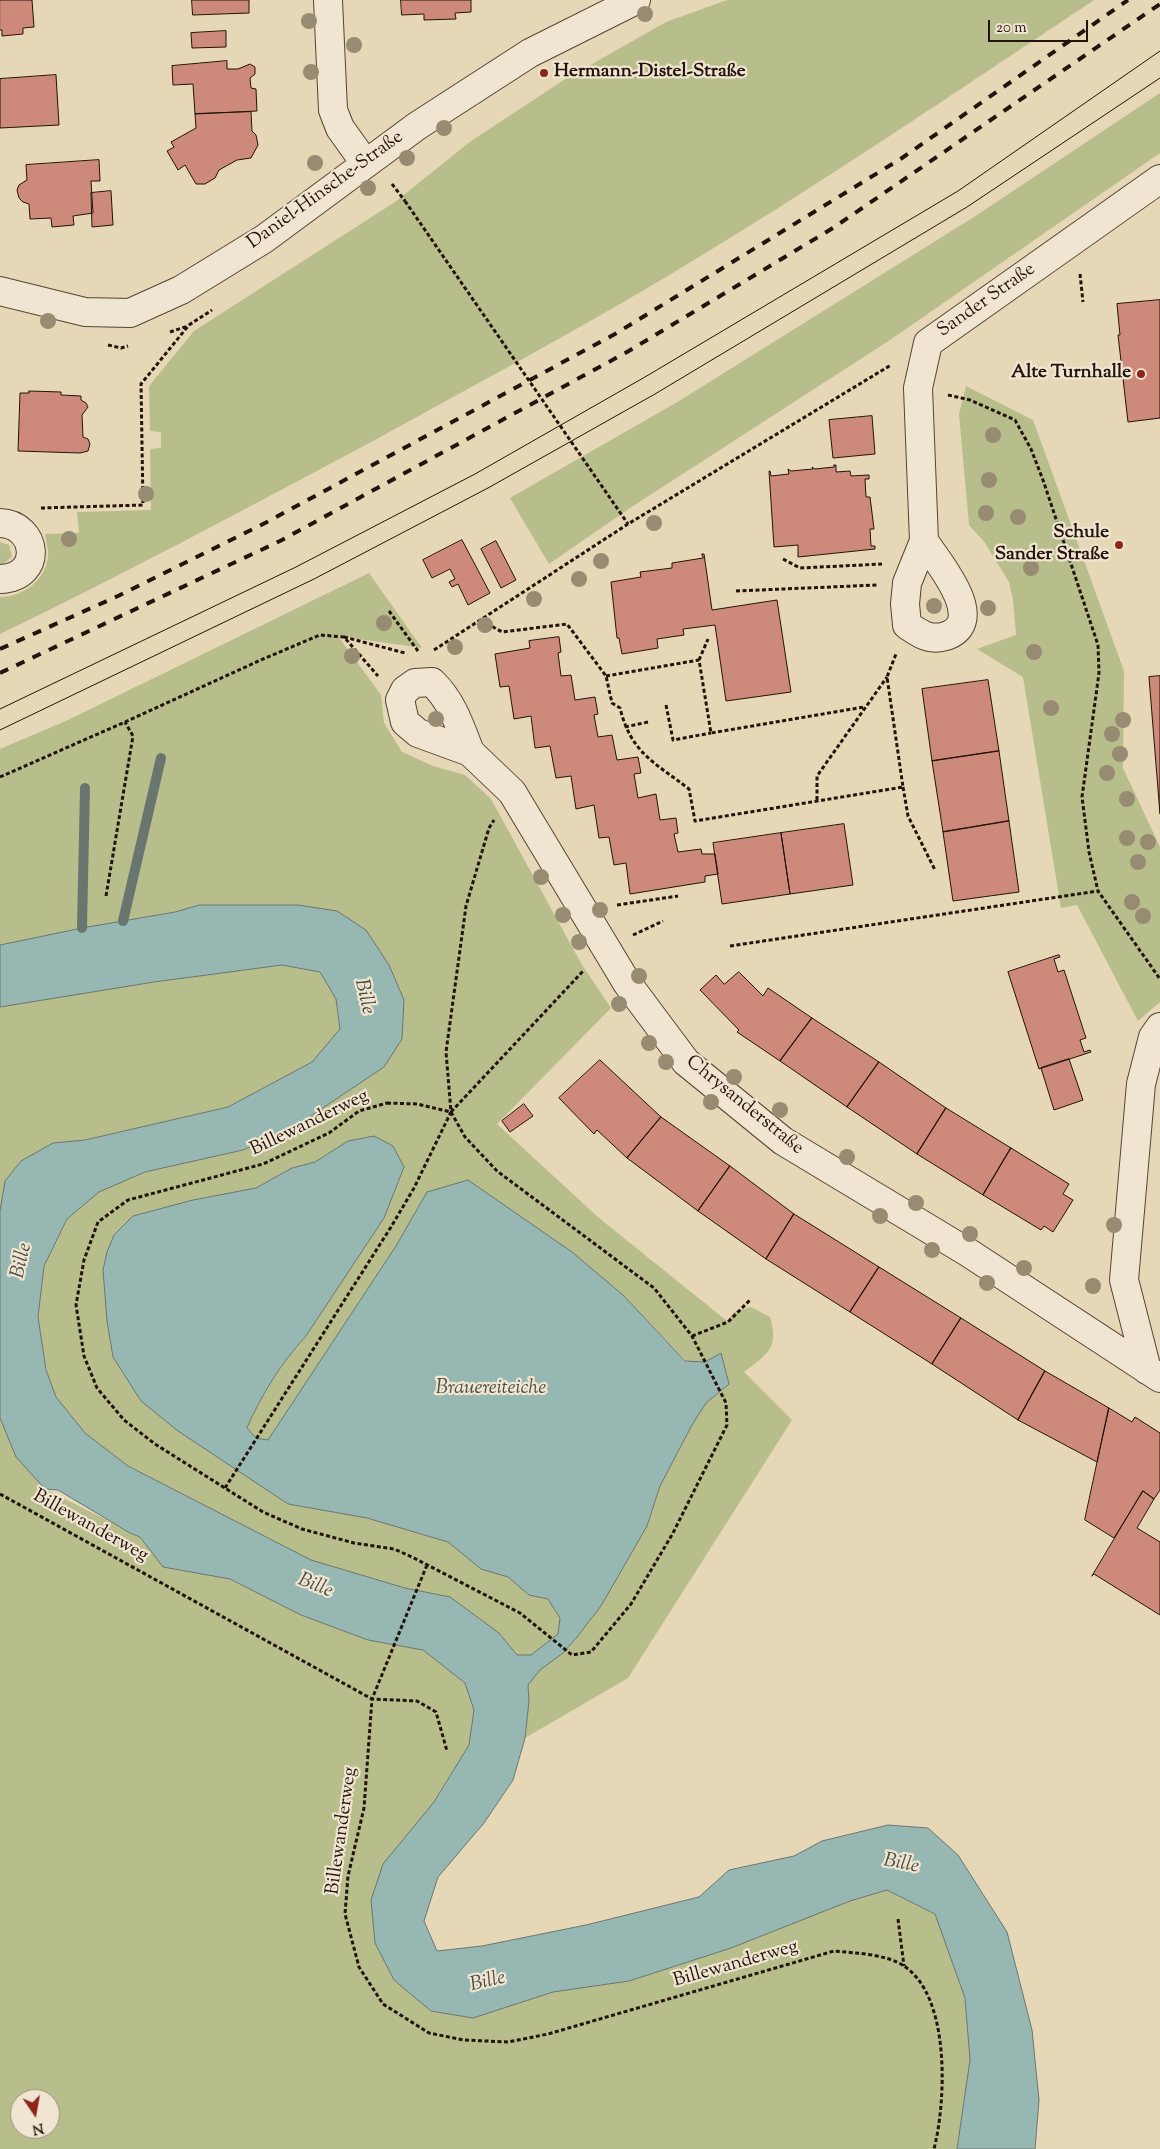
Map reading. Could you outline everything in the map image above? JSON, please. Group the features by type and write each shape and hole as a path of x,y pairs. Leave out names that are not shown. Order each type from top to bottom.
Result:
{"street":[{"path":"328,0 333,110 340,128 365,163"},
{"name":"Daniel-Hinsche-Straße","path":"0,291 85,312 130,313 181,290 264,239 416,126 530,53 636,0"},
{"name":"Sander Straße","path":"907,625 905,604 916,562 918,388 928,343 1160,179"},
{"path":"0,579 9,579 22,574 31,559 17,533"},
{"path":"907,625 921,635 935,639 957,629 964,617 959,596 916,562"},
{"path":"400,700 405,690 415,683 432,682"},
{"name":"Chrysanderstraße","path":"432,682 444,694 455,714 470,752"},
{"name":"Chrysanderstraße","path":"400,700 405,722 418,734 470,752 512,792 627,983 686,1062 783,1141 969,1253 1153,1374"},
{"name":"Chrysanderstraße","path":"1153,1374 1124,1280 1141,1084 1153,1037 1160,1027"}],"path":[{"path":"405,201 628,524"},
{"path":"17,533 21,508 143,505 141,384 189,325 214,309"},
{"path":"0,776 320,635 344,637 422,657 628,524 928,343"},
{"path":"918,388 970,400 1016,420 1031,450 1043,480 1098,646 1099,673 1082,797 1089,852 1098,891 1160,979"},
{"path":"782,559 800,568 916,562"},
{"path":"736,591 916,562"},
{"path":"389,611 438,678 432,682"},
{"path":"481,620 502,632 567,624 606,676 612,703 620,708 625,727 640,752 689,789 695,821 903,787"},
{"path":"817,800 817,776 887,677 907,625"},
{"path":"344,637 400,700"},
{"path":"708,639 699,660 711,733"},
{"path":"606,676 699,660"},
{"path":"887,677 908,816 935,870"},
{"path":"666,705 673,740 864,707"},
{"path":"106,896 133,736 125,722"},
{"path":"625,727 648,722"},
{"path":"512,792 489,828 466,906 446,1052 451,1112 465,1137 497,1171 654,1288 692,1336 728,1322 750,1300"},
{"path":"730,946 1098,891"},
{"path":"630,903 678,896"},
{"path":"225,1488 396,1220 414,1188 451,1112 606,947"},
{"name":"Billewanderweg","path":"451,1112 417,1104 387,1103 359,1111 329,1133 263,1164 128,1200 98,1222 84,1260 76,1305 84,1356 97,1388 124,1420 155,1444 263,1512 302,1529 354,1543 394,1549 506,1605 572,1654 591,1652 631,1604 673,1533 727,1425 726,1403 692,1336"},
{"name":"Billewanderweg","path":"0,1494 372,1699 364,1808 348,1876 346,1914 359,1967 383,2004 429,2033 473,2041 508,2042 532,2037 834,1952 860,1953 904,1966"},
{"path":"427,1565 372,1699 417,1701 436,1712 447,1751"},
{"path":"898,1919 904,1966 918,1980 936,2014 942,2047 942,2074 934,2149"}],"green space":[{"path":"727,0 1094,0 825,178 626,301 373,441 234,515 141,564 0,634 0,597 24,591 42,574 48,558 45,534 79,533 77,512 151,510 150,449 161,448 161,432 150,431 149,386 194,331 395,202 471,141 564,80 666,22"},
{"path":"1160,93 1160,153 890,340 630,508 549,564 510,498 679,401 974,217"},
{"path":"966,386 1033,420 1124,671 1123,768 1160,847 1160,1002 1138,1021 1077,905 1061,908 1023,677 977,649 1016,635 1013,600 1009,582 985,543 969,525 959,414"},
{"path":"0,542 9,545 12,557 3,564 0,564"},
{"path":"369,573 422,648 338,636 381,695 384,723 402,752 433,766 465,775 491,799 582,965 611,1008 497,1124 599,1218 727,1321 734,1312 751,1307 770,1317 773,1336 772,1343 765,1355 744,1372 792,1420 628,1678 525,1738 529,1701 528,1685 540,1670 563,1653 601,1606 647,1526 660,1486 692,1425 706,1403 729,1384 721,1353 705,1362 686,1361 623,1295 572,1252 427,1193 396,1246 268,1440 256,1438 247,1428 259,1404 281,1368 306,1336 384,1218 348,1141 315,1162 292,1168 256,1188 193,1200 133,1216 268,1490 287,1504 367,1518 448,1542 481,1569 508,1577 529,1595 548,1599 560,1618 558,1634 531,1655 517,1655 499,1633 450,1597 405,1588 311,1560 128,1466 85,1433 56,1397 46,1371 38,1317 44,1266 67,1219 99,1192 145,1172 243,1150 284,1134 384,1067 366,930 337,911 298,905 200,905 175,912 0,945 0,749 68,720"},
{"path":"282,965 320,972 336,999 340,1030 312,1062 228,1107 85,1140 53,1143 0,1211 0,1007 154,982"},
{"path":"0,1418 45,1489 140,1537 163,1567 230,1579 301,1615 368,1640 423,1650 465,1683 474,1710 469,1745 434,1802 394,1980 431,2011 473,2018 553,1992 629,1981 850,1901 887,1890 935,1914 965,1998 970,2060 957,2149 0,2149"}],"water":[{"path":"200,905 298,905 337,911 366,930 389,965 404,1000 402,1039 384,1067 284,1134 243,1150 145,1172 99,1192 67,1219 44,1266 38,1317 46,1370 56,1397 85,1433 128,1466 311,1560 405,1588 450,1597 499,1633 517,1655 531,1655 558,1634 560,1618 548,1599 529,1595 508,1577 481,1569 448,1542 367,1518 288,1504 178,1431 141,1401 113,1357 107,1321 103,1270 107,1252 114,1235 133,1216 193,1200 256,1188 292,1168 315,1162 348,1141 374,1136 393,1146 404,1167 384,1218 306,1336 280,1368 265,1391 247,1428 256,1438 268,1440 396,1246 427,1192 468,1180 572,1252 623,1295 685,1361 705,1362 721,1353 729,1384 706,1403 692,1425 660,1486 647,1526 601,1606 563,1653 540,1670 528,1685 529,1701 525,1738 513,1780 484,1823 438,1877 424,1921 437,1951 482,1946 586,1925 699,1897 729,1870 794,1856 822,1841 888,1825 928,1828 958,1855 1007,1932 1032,2030 1039,2100 1035,2149 957,2149 970,2060 965,1998 935,1914 887,1890 850,1901 731,1948 629,1981 553,1992 473,2018 431,2011 394,1980 375,1943 371,1900 383,1864 434,1802 469,1745 474,1710 465,1683 423,1650 368,1640 301,1615 230,1579 163,1567 140,1537 130,1533 58,1490 45,1489 16,1457 0,1418 0,1211 5,1181 21,1161 53,1143 85,1140 228,1107 312,1062 340,1029 336,999 320,972 282,965 154,982 0,1007 0,945 82,928 175,912"}],"building":[{"path":"0,0 32,0 34,27 23,28 23,34 2,36 2,30 0,30"},
{"path":"192,0 249,0 249,13 193,15"},
{"path":"401,0 471,0 471,12 455,13 456,19 424,20 424,14 402,15"},
{"path":"226,31 226,47 192,48 191,33"},
{"path":"227,61 227,69 238,69 250,64 255,67 255,74 250,78 251,88 256,89 257,111 195,114 193,84 173,85 172,66"},
{"path":"56,75 59,125 0,128 0,79"},
{"path":"251,112 252,131 256,135 258,145 251,158 237,160 219,170 215,178 205,184 196,184 185,165 178,170 167,151 174,147 171,142 196,128 195,114"},
{"path":"99,160 100,181 91,181 93,213 73,216 74,225 52,227 51,218 30,219 29,204 19,198 17,190 19,185 27,180 26,165"},
{"path":"111,191 113,225 92,227 91,193"},
{"name":"Alte Turnhalle","path":"1160,300 1160,418 1128,422 1118,335 1120,335 1117,304"},
{"path":"29,391 61,392 61,395 81,396 81,400 88,407 82,415 83,437 88,439 90,444 88,451 80,453 18,451 20,393 29,393"},
{"path":"872,416 875,454 833,458 829,420"},
{"path":"836,465 836,472 850,471 851,476 869,475 869,479 865,479 866,497 870,497 874,529 870,529 871,546 875,546 875,549 798,557 798,545 774,547 769,471 771,476 789,474 788,469 791,471 813,469 812,467 815,469 834,467"},
{"path":"462,540 490,593 468,605 458,584 452,587 449,582 455,579 450,569 432,578 423,560"},
{"path":"496,541 516,580 501,588 481,549"},
{"path":"702,554 704,554 712,610 777,600 791,692 726,701 715,625 683,629 684,635 657,639 658,648 622,654 619,638 617,638 611,582 641,577 640,572 672,568 672,563 703,558"},
{"path":"559,637 561,652 558,653 561,676 571,675 575,700 595,697 598,714 594,715 598,737 612,735 617,760 638,757 641,773 634,774 638,798 656,794 660,820 676,818 678,833 674,834 678,852 701,849 702,854 715,854 718,874 705,876 705,882 630,894 626,863 614,865 609,837 599,838 594,805 576,809 571,776 556,778 550,746 535,748 531,716 514,719 509,686 500,687 495,654 530,648 529,641"},
{"path":"1160,676 1160,814 1149,677"},
{"path":"988,680 999,751 932,761 922,689"},
{"path":"999,751 1009,821 943,832 932,761"},
{"path":"1009,821 1019,892 953,901 943,832"},
{"path":"844,824 853,885 790,894 781,833"},
{"path":"781,833 790,894 722,904 713,843"},
{"path":"1059,955 1060,957 1054,959 1058,972 1064,970 1086,1038 1080,1040 1084,1052 1090,1050 1091,1052 1039,1069 1008,972"},
{"path":"739,972 763,996 768,988 812,1018 780,1061 737,1032 739,1030 700,990 716,975 724,984"},
{"path":"812,1018 879,1062 847,1107 780,1061"},
{"path":"1069,1059 1083,1100 1054,1110 1041,1068"},
{"path":"600,1060 661,1117 627,1158 597,1130 594,1134 559,1098"},
{"path":"879,1062 946,1108 917,1154 847,1107"},
{"path":"524,1104 533,1116 510,1132 502,1121"},
{"path":"946,1108 1011,1148 983,1195 917,1154"},
{"path":"661,1117 730,1166 698,1211 627,1158"},
{"path":"1011,1148 1069,1184 1063,1194 1073,1200 1053,1232 1044,1226 1041,1230 983,1195"},
{"path":"730,1166 794,1214 766,1259 698,1211"},
{"path":"794,1214 879,1267 850,1312 766,1259"},
{"path":"879,1267 961,1318 932,1364 850,1312"},
{"path":"961,1318 1045,1371 1018,1420 932,1364"},
{"path":"1045,1371 1109,1408 1097,1462 1018,1420"},
{"path":"1109,1408 1132,1422 1135,1417 1160,1433 1160,1490 1154,1499 1143,1491 1114,1538 1085,1520"},
{"path":"1143,1491 1154,1499 1137,1528 1160,1542 1160,1615 1094,1574 1092,1576"}],"waterway":[{"path":"123,921 161,758"},
{"path":"82,928 85,788"}],"tram line":[{"path":"0,709 296,567 475,474 645,377 958,191 1160,51"},
{"path":"0,730 314,579 488,488 655,394 967,207 1160,78"}],"railway":[{"path":"0,649 118,596 267,522 615,334 902,158 1128,0"},
{"path":"0,673 280,541 627,352 833,228 1160,4"}],"place":[{"name":"Hermann-Distel-Straße","path":"544,73"},
{"name":"Alte Turnhalle","path":"1141,374"},
{"name":"Schule Sander Straße","path":"1119,545"}],"water label":[{"name":"Bille","path":"363,997"},
{"name":"Bille","path":"23,1261"},
{"name":"Brauereiteiche","path":"491,1390"},
{"name":"Bille","path":"315,1587"},
{"name":"Bille","path":"901,1865"},
{"name":"Bille","path":"488,1983"}]}
